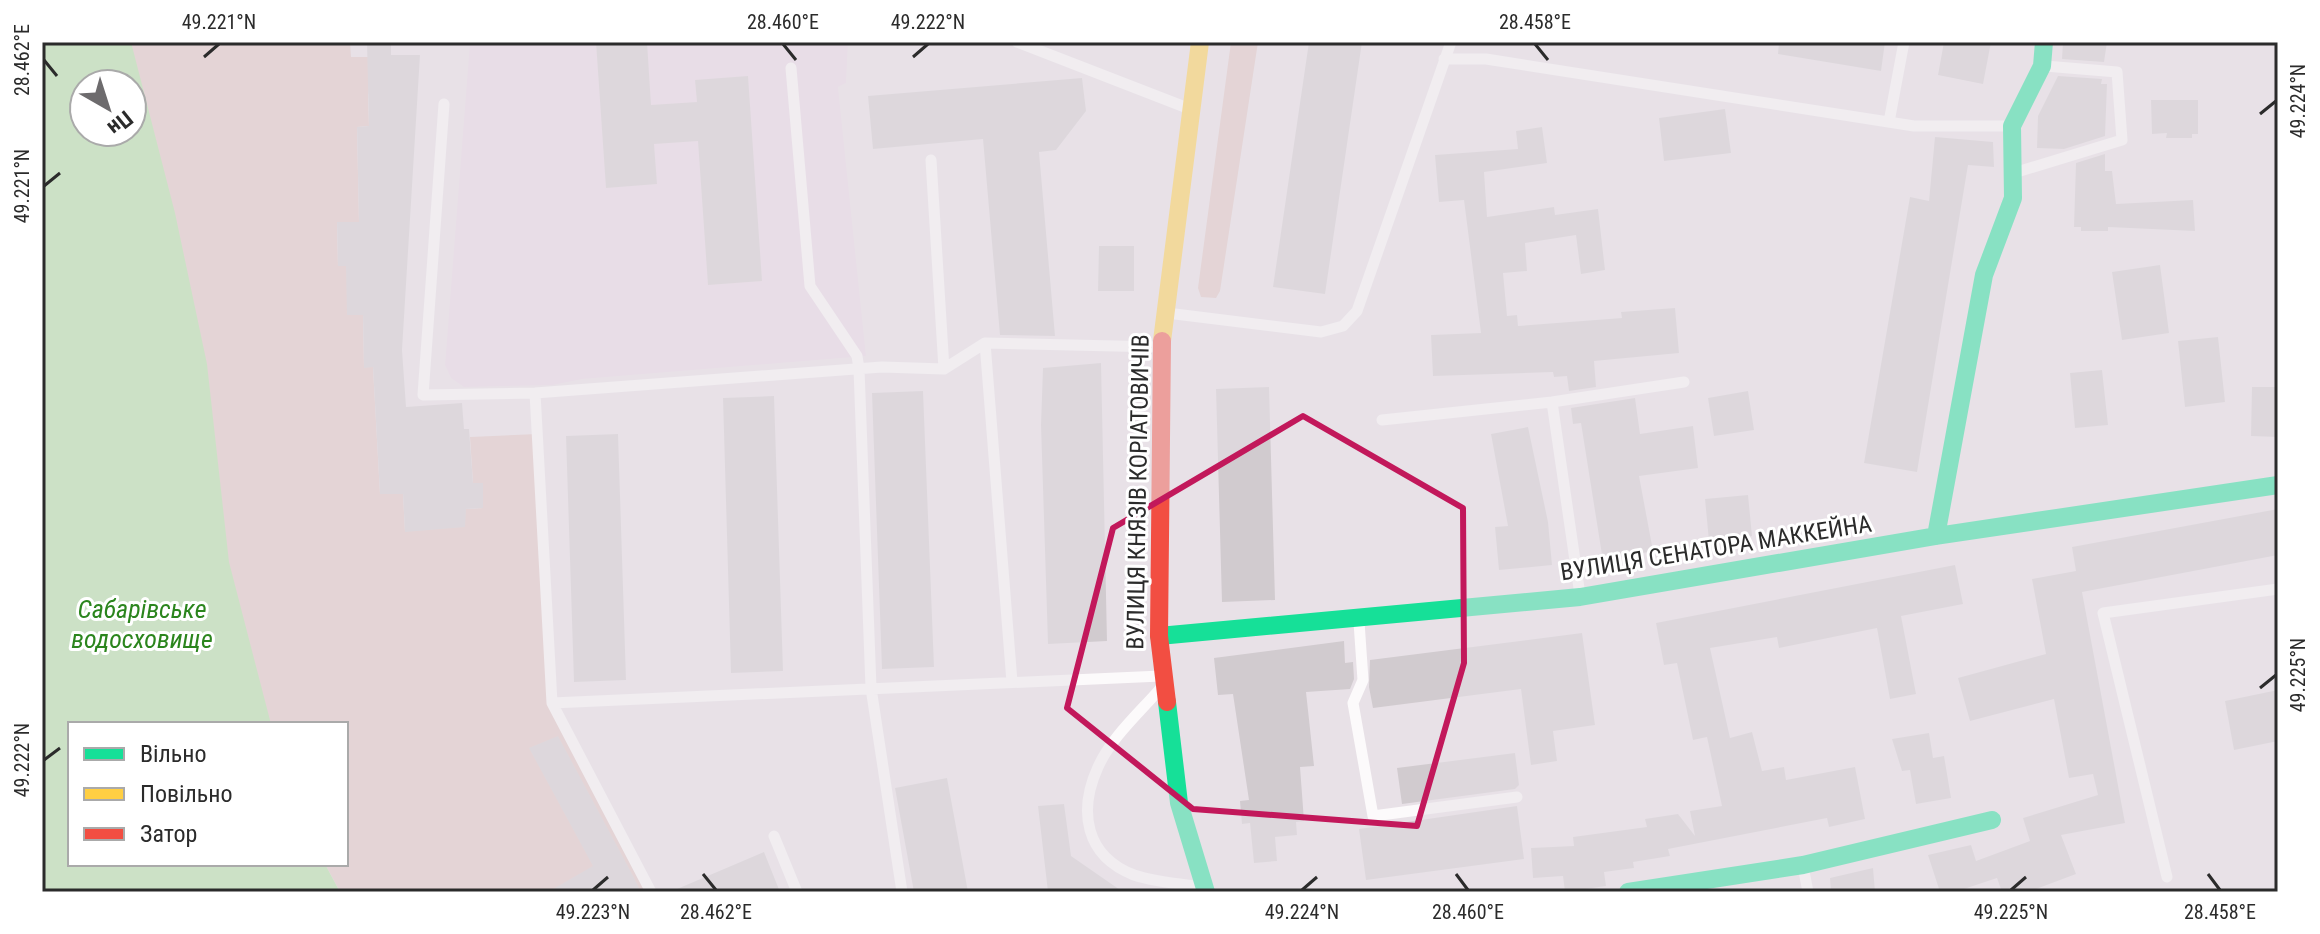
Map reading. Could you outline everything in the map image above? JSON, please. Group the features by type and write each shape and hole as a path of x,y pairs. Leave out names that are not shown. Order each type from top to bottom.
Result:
{"street":[{"name":"ВУЛИЦЯ КНЯЗІВ КОРІАТОВИЧІВ","path":"1200,42 1161,348 1159,636 1179,803 1205,890"},
{"path":"1936,536 1984,275 2013,198 2012,126 2042,66 2044,42"},
{"name":"ВУЛИЦЯ СЕНАТОРА МАККЕЙНА","path":"1159,636 1580,597 1936,536 2278,485"},
{"path":"1628,892 1803,865 1992,820"}],"lane":[{"path":"1017,42 1190,109"},
{"path":"1166,313 1321,332 1343,326 1357,311 1451,42"},
{"path":"1889,122 1904,42"},
{"path":"1444,59 1486,59 1914,126 2012,126"},
{"path":"2012,173 2122,140 2117,72 2042,66"},
{"path":"791,68 810,286 857,356 859,369 871,688 902,892"},
{"path":"444,104 423,395 535,393 859,369 944,369 985,343 1161,348"},
{"path":"931,160 944,369"},
{"path":"985,343 1012,682"},
{"path":"1382,420 1552,402 1684,382"},
{"path":"535,393 552,703 651,892"},
{"path":"1552,402 1580,597"},
{"path":"2167,877 2103,613 2278,589"},
{"path":"1359,617 1363,680 1353,703 1373,816 1517,797"},
{"path":"552,703 1012,682 1162,681"},
{"path":"1162,681 1098,767 1087,806 1091,838 1105,855 1133,874 1205,890"},
{"path":"774,836 797,892"},
{"path":"1803,865 1808,892"}],"highlighted area":[{"path":"1303,416 1463,508 1464,663 1417,826 1193,809 1067,708 1113,528"}],"shaded area":[{"path":"83,42 350,42 351,57 376,57 368,95 369,126 357,127 359,222 337,223 338,266 346,266 363,315 364,367 373,367 380,494 403,494 405,531 466,509 483,508 483,483 473,483 470,437 537,434 552,703 651,892 340,892 326,866 348,866 348,722 261,722 135,148 148,148 148,68 113,68"},
{"path":"470,42 848,42 846,83 838,87 866,356 582,379 552,385 464,387 451,378 445,365"},
{"path":"1231,42 1258,42 1220,291 1216,298 1201,297 1198,288"}],"water":[{"name":"Сабарівське водосховище","path":"42,42 131,42 138,68 68,68 68,148 148,148 148,108 175,213 207,364 229,562 270,722 68,722 68,866 326,866 340,892 42,892"}],"building":[{"path":"367,42 391,42 391,55 420,55 402,350 406,407 462,403 464,429 469,429 473,483 483,483 483,508 466,509 465,527 405,532 403,494 380,494 373,367 364,368 363,315 347,315 346,266 338,266 337,222 359,222 357,127 369,126"},
{"path":"596,42 647,42 651,105 697,102 695,80 748,76 762,281 708,285 698,141 654,144 657,184 606,188"},
{"path":"1309,42 1362,42 1325,294 1273,287"},
{"path":"1779,42 1885,42 1881,71 1778,54"},
{"path":"1944,42 1991,42 1983,84 1938,75"},
{"path":"2063,42 2107,42 2104,62 2062,59"},
{"path":"2058,76 2102,79 2101,84 2107,84 2105,136 2064,149 2037,148 2038,116"},
{"path":"1082,78 1086,111 1056,150 1039,152 1055,336 1000,335 983,139 873,149 868,96"},
{"path":"2151,100 2198,100 2198,134 2192,134 2192,138 2166,138 2167,133 2152,134"},
{"path":"1725,109 1731,153 1664,161 1659,118"},
{"path":"1542,127 1547,163 1484,172 1487,217 1554,207 1555,215 1598,209 1605,270 1581,274 1576,235 1525,243 1527,271 1503,273 1507,316 1517,315 1518,326 1622,318 1621,312 1675,308 1679,353 1594,361 1596,387 1569,391 1567,376 1554,377 1553,372 1433,376 1431,335 1481,333 1464,200 1439,202 1435,155 1518,149 1516,131"},
{"path":"1935,137 1993,142 1994,167 1968,165 1917,472 1864,463 1910,197 1929,201"},
{"path":"2105,154 2105,171 2112,171 2116,204 2193,200 2195,231 2108,227 2108,231 2081,231 2081,227 2074,227 2076,163"},
{"path":"1099,246 1134,246 1134,291 1098,291"},
{"path":"2160,265 2169,333 2122,340 2112,272"},
{"path":"2218,337 2225,402 2185,407 2178,341"},
{"path":"1101,363 1107,641 1048,644 1041,425 1043,368"},
{"path":"2102,370 2108,425 2075,428 2070,373"},
{"path":"1269,387 1275,600 1222,602 1216,389"},
{"path":"2252,387 2278,387 2278,437 2251,436"},
{"path":"923,391 934,667 882,669 872,393"},
{"path":"1748,391 1754,430 1714,436 1708,398"},
{"path":"774,396 783,671 731,673 723,398"},
{"path":"1635,398 1640,434 1693,426 1698,468 1639,476 1653,551 1603,561 1581,423 1573,424 1571,408"},
{"path":"1528,427 1548,522 1552,565 1499,570 1495,527 1508,526 1491,434"},
{"path":"618,434 626,680 574,682 566,436"},
{"path":"1748,495 1752,536 1709,541 1705,499"},
{"path":"2278,509 2278,555 2082,592 2125,823 2061,835 2076,874 2028,892 2002,892 1997,878 1955,892 1940,892 1928,855 1971,845 1976,861 2030,841 2023,818 2098,795 2093,774 2069,778 2054,699 1970,721 1958,678 2046,654 2032,579 2076,571 2072,547"},
{"path":"1955,565 1963,604 1901,616 1916,694 1890,699 1877,628 1779,648 1777,637 1710,648 1730,738 1752,732 1762,771 1784,767 1786,780 1855,767 1865,819 1829,827 1827,818 1668,849 1670,856 1633,862 1634,868 1604,872 1606,886 1565,892 1563,876 1533,878 1531,848 1574,846 1573,837 1647,827 1645,819 1678,814 1695,836 1690,811 1722,806 1707,737 1693,740 1677,663 1664,665 1656,623"},
{"path":"1582,633 1595,725 1553,731 1557,761 1531,765 1521,689 1373,708 1369,687 1370,660"},
{"path":"1344,641 1345,663 1353,662 1354,679 1350,689 1306,692 1314,766 1300,767 1304,821 1296,822 1297,835 1275,837 1277,861 1254,863 1250,823 1242,824 1240,801 1249,800 1233,694 1218,695 1214,658"},
{"path":"2278,690 2278,741 2234,750 2225,701"},
{"path":"1929,733 1933,758 1944,756 1951,798 1916,804 1910,770 1902,771 1892,739"},
{"path":"558,736 641,892 548,892 593,866 529,748"},
{"path":"1515,753 1519,785 1515,789 1402,804 1397,768"},
{"path":"947,778 968,892 914,892 895,788"},
{"path":"1064,804 1071,856 1123,892 1048,892 1038,806"},
{"path":"1517,806 1524,859 1366,880 1359,829"},
{"path":"764,852 780,892 670,892"},
{"path":"1873,868 1875,892 1831,892 1830,878"}],"traffic: fast":[{"path":"1936,536 1984,275 2013,198 2012,126 2042,66 2044,42"},
{"path":"1159,636 1580,597 1936,536 2278,485"},
{"path":"1167,702 1179,803 1206,892"},
{"path":"1628,892 1803,865 1992,820"}],"traffic: slow":[{"path":"1162,341 1200,42"}],"traffic: jam":[{"path":"1162,341 1159,636 1167,702"}]}
